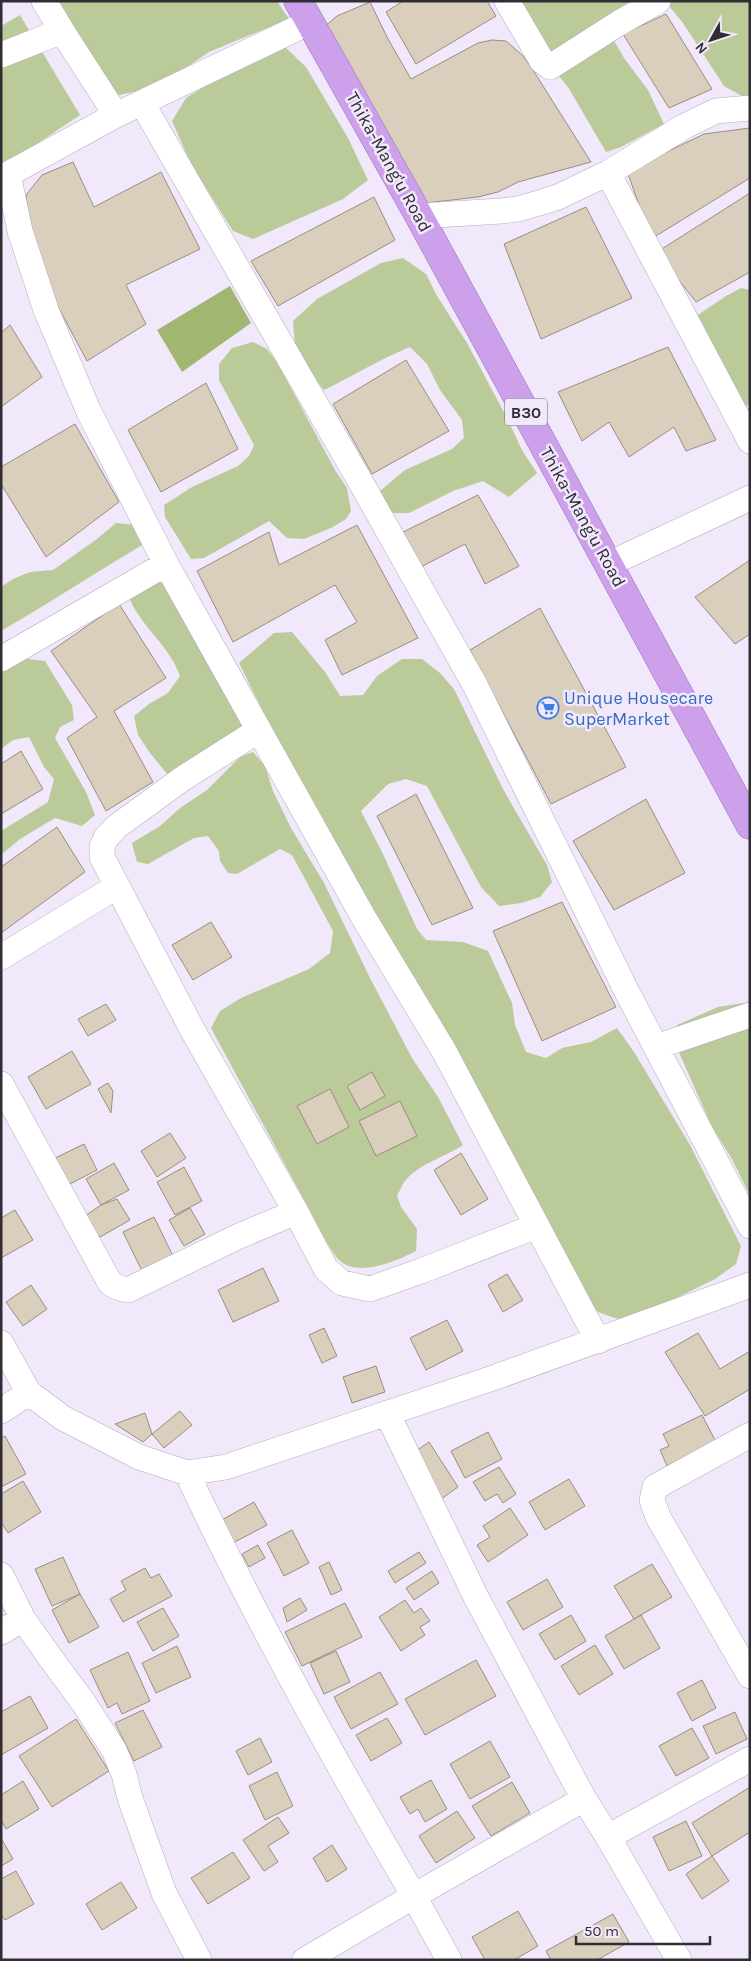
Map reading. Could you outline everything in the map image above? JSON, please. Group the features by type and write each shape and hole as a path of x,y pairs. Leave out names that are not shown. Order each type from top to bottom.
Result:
{"highway":[{"name":"Thika-Mang'u Road","path":"304,11 419,216 750,825"}],"street":[{"path":"44,1 116,115"},
{"path":"506,1 542,61 550,67 658,1"},
{"path":"304,11 142,103 116,115 4,176 46,310 89,412 166,564 365,920 444,1050 598,1341"},
{"path":"1,55 62,31"},
{"path":"142,103 475,685 656,1047 750,1226"},
{"path":"419,216 518,209 558,197 608,174 685,126 716,110 750,108"},
{"path":"608,174 746,426"},
{"path":"609,564 750,498"},
{"path":"1,659 166,564"},
{"path":"259,730 174,784 116,827 106,838 102,846 102,857 116,887 193,1031 296,1212 326,1269 342,1283 370,1289 536,1226"},
{"path":"1,957 116,887"},
{"path":"656,1047 750,1014"},
{"path":"1,1084 110,1282 116,1287 128,1290 296,1212"},
{"path":"1,1342 29,1393 63,1418 131,1453 187,1473 226,1467 598,1341 750,1285"},
{"path":"1,1411 29,1393"},
{"path":"387,1413 476,1597 584,1799 679,1960"},
{"path":"750,1435 655,1487 652,1500 658,1517 750,1676"},
{"path":"187,1473 219,1542 297,1690 449,1960"},
{"path":"1,1575 23,1619 83,1702 114,1750 164,1892 198,1960"},
{"path":"1,1632 23,1619"},
{"path":"608,1837 750,1759"},
{"path":"305,1960 584,1799"}],"green space":[{"path":"46,1 277,1 289,19 209,52 157,87 110,97 81,84 75,45"},
{"path":"511,1 750,1 750,99 724,86 683,23 669,6 613,39 624,58 648,90 664,124 621,147 606,152 568,87 546,60"},
{"path":"20,15 80,115 1,168 1,26"},
{"path":"285,47 306,67 348,138 368,180 343,199 253,239 233,231 191,164 172,121 186,98 212,82"},
{"path":"403,258 426,274 437,296 467,343 523,452 537,473 509,497 483,481 453,491 409,513 394,513 380,505 380,491 405,470 452,449 464,438 462,420 440,390 427,364 410,347 324,390 315,379 295,345 293,321 317,299 381,263"},
{"path":"230,286 251,323 182,372 157,330"},
{"path":"741,288 750,290 750,404 744,407 689,321"},
{"path":"253,342 267,349 277,362 335,470 347,488 351,511 346,519 331,528 304,539 287,538 269,521 204,558 191,559 165,517 164,505 192,487 238,466 249,456 254,445 219,380 219,364 232,348"},
{"path":"116,523 135,525 144,544 1,631 1,587 13,579 30,572 53,570"},
{"path":"160,567 230,696 242,726 233,738 173,781 138,735 134,716 149,704 168,693 180,676 164,647 136,612 130,600 126,583"},
{"path":"292,632 325,672 340,696 363,695 377,676 402,659 422,659 440,673 454,689 504,791 547,865 552,882 540,897 521,903 499,906 481,887 427,786 406,779 388,784 361,811 417,929 426,940 463,942 488,951 512,1003 515,1025 526,1052 546,1058 562,1048 591,1042 617,1028 634,1052 690,1145 741,1246 736,1264 715,1279 652,1310 633,1317 618,1319 598,1312 576,1286 385,958 239,663 274,633"},
{"path":"21,658 45,661 72,705 74,720 60,727 55,738 86,792 95,815 82,826 55,818 20,839 1,855 1,831 48,802 54,779 44,767 29,737 13,740 1,749 1,662"},
{"path":"253,752 265,766 273,791 291,828 324,883 370,978 412,1058 438,1097 463,1145 424,1165 405,1181 397,1195 401,1207 417,1229 416,1251 378,1266 356,1268 347,1265 335,1255 211,1028 220,1011 241,998 309,969 330,953 333,931 292,855 280,849 237,874 228,873 220,861 219,851 208,836 194,838 148,864 137,862 132,843 160,826 180,808 207,790 240,757"},
{"path":"750,1002 750,1196 732,1159 712,1127 677,1048 677,1025 718,1007"}],"building":[{"path":"403,1 487,1 496,16 416,64 386,12"},
{"path":"370,2 388,39 411,79 478,43 492,40 506,41 522,55 531,67 591,162 518,182 498,192 478,197 426,203 324,27 337,16"},
{"path":"666,14 712,89 669,108 623,34"},
{"path":"750,128 750,178 651,239 627,171 704,134"},
{"path":"73,162 94,207 161,172 200,249 126,285 146,324 87,361 49,290 29,223 26,195 42,175"},
{"path":"750,193 750,272 696,302 657,252"},
{"path":"374,197 395,240 278,306 251,261"},
{"path":"586,207 632,298 541,339 504,244"},
{"path":"10,325 42,377 1,407 1,333"},
{"path":"668,347 716,440 686,451 674,427 629,457 609,422 582,441 558,392"},
{"path":"406,360 449,431 372,474 333,404"},
{"path":"206,383 238,449 161,492 128,430"},
{"path":"75,424 119,502 46,557 1,484 1,467"},
{"path":"478,495 519,566 485,584 465,544 417,569 399,534"},
{"path":"357,525 418,638 342,675 325,640 357,622 335,585 233,642 197,571 269,532 279,565"},
{"path":"750,560 750,634 735,644 695,597"},
{"path":"119,604 166,678 114,711 153,782 106,811 67,738 97,717 51,651"},
{"name":"Unique Housecare SuperMarket","path":"540,608 626,767 551,804 470,650"},
{"path":"21,751 43,789 1,814 1,764"},
{"path":"416,794 473,908 432,925 377,816"},
{"path":"646,799 685,873 614,910 573,841"},
{"path":"57,827 85,872 1,933 1,867"},
{"path":"562,902 616,1007 542,1041 493,931"},
{"path":"211,922 232,957 193,980 172,945"},
{"path":"106,1004 116,1020 88,1036 78,1019"},
{"path":"72,1051 91,1084 46,1109 28,1077"},
{"path":"372,1072 385,1096 360,1110 347,1086"},
{"path":"108,1083 113,1091 111,1113 98,1089"},
{"path":"330,1089 349,1127 317,1144 297,1106"},
{"path":"400,1101 417,1136 376,1156 359,1121"},
{"path":"170,1133 186,1158 157,1177 141,1151"},
{"path":"84,1144 97,1170 62,1188 49,1161"},
{"path":"461,1153 488,1199 461,1215 434,1170"},
{"path":"114,1163 129,1190 101,1205 86,1179"},
{"path":"184,1167 202,1201 175,1215 157,1182"},
{"path":"117,1199 130,1220 100,1237 82,1218 101,1205"},
{"path":"190,1208 205,1234 184,1246 169,1220"},
{"path":"15,1210 33,1240 1,1258 1,1218"},
{"path":"154,1217 173,1256 142,1271 123,1232"},
{"path":"263,1268 279,1301 233,1322 218,1290"},
{"path":"507,1274 523,1300 503,1312 488,1285"},
{"path":"31,1285 47,1309 23,1326 6,1302"},
{"path":"447,1320 463,1351 426,1370 410,1338"},
{"path":"324,1328 337,1356 322,1363 309,1335"},
{"path":"698,1333 720,1369 750,1351 750,1389 705,1416 665,1352"},
{"path":"376,1366 385,1392 352,1403 343,1377"},
{"path":"180,1411 192,1425 164,1448 152,1434"},
{"path":"145,1413 152,1434 143,1442 115,1424"},
{"path":"702,1415 716,1442 667,1466 660,1450 669,1446 663,1434"},
{"path":"488,1432 502,1459 465,1478 451,1451"},
{"path":"5,1436 26,1474 1,1487 1,1438"},
{"path":"429,1442 458,1487 437,1502 407,1457"},
{"path":"499,1467 516,1494 503,1503 497,1494 485,1501 473,1482"},
{"path":"569,1479 585,1506 545,1530 529,1502"},
{"path":"23,1481 41,1512 8,1533 1,1522 1,1494"},
{"path":"254,1502 267,1525 233,1543 220,1521"},
{"path":"510,1508 528,1535 488,1562 477,1545 490,1537 483,1526"},
{"path":"292,1530 309,1563 284,1576 267,1543"},
{"path":"258,1545 265,1558 249,1567 242,1554"},
{"path":"419,1552 426,1563 395,1583 388,1571"},
{"path":"63,1557 80,1594 52,1606 35,1569"},
{"path":"329,1562 342,1590 331,1595 319,1567"},
{"path":"652,1564 672,1597 634,1619 614,1586"},
{"path":"145,1568 151,1578 159,1574 172,1596 123,1622 110,1599 126,1590 121,1581"},
{"path":"432,1571 439,1583 414,1600 406,1588"},
{"path":"547,1579 563,1607 523,1630 507,1602"},
{"path":"80,1594 99,1627 69,1643 52,1610"},
{"path":"300,1598 307,1610 287,1622 283,1608"},
{"path":"405,1600 414,1613 421,1608 430,1621 420,1627 425,1635 401,1651 379,1617"},
{"path":"345,1603 362,1637 302,1666 285,1632"},
{"path":"163,1608 179,1636 153,1651 137,1622"},
{"path":"571,1615 586,1641 555,1660 539,1634"},
{"path":"641,1615 660,1648 624,1669 605,1636"},
{"path":"595,1645 613,1674 579,1695 561,1666"},
{"path":"177,1646 191,1677 156,1693 142,1663"},
{"path":"336,1651 350,1682 324,1694 310,1663"},
{"path":"128,1652 150,1701 122,1714 117,1703 108,1708 90,1670"},
{"path":"476,1660 496,1696 425,1735 405,1699"},
{"path":"380,1672 398,1704 351,1729 334,1697"},
{"path":"702,1680 716,1708 692,1721 677,1693"},
{"path":"30,1696 48,1728 1,1755 1,1712"},
{"path":"143,1710 162,1747 134,1761 115,1723"},
{"path":"735,1712 747,1739 716,1754 703,1726"},
{"path":"387,1718 402,1743 371,1761 356,1735"},
{"path":"76,1719 109,1771 52,1807 19,1756"},
{"path":"692,1728 709,1758 676,1776 659,1746"},
{"path":"260,1738 272,1762 248,1775 236,1751"},
{"path":"490,1741 510,1777 470,1799 450,1764"},
{"path":"277,1772 293,1806 265,1820 249,1786"},
{"path":"431,1780 447,1809 425,1822 418,1809 410,1814 400,1797"},
{"path":"23,1781 39,1809 6,1829 1,1820 1,1795"},
{"path":"512,1782 530,1813 491,1836 472,1806"},
{"path":"750,1787 750,1832 712,1856 692,1823"},
{"path":"457,1811 475,1838 436,1863 419,1836"},
{"path":"278,1817 289,1833 268,1846 278,1862 264,1871 243,1840"},
{"path":"686,1821 702,1856 669,1871 653,1837"},
{"path":"1,1838 13,1859 1,1866"},
{"path":"332,1845 347,1869 327,1882 313,1858"},
{"path":"233,1852 250,1878 208,1904 191,1878"},
{"path":"712,1856 729,1881 702,1899 686,1874"},
{"path":"16,1871 34,1904 5,1920 1,1914 1,1879"},
{"path":"121,1882 137,1908 102,1930 86,1904"},
{"path":"518,1911 538,1946 514,1960 485,1960 472,1937"},
{"path":"613,1914 629,1942 597,1960 551,1960 546,1951"}],"place":[{"name":"Unique Housecare SuperMarket","path":"548,708"}]}
